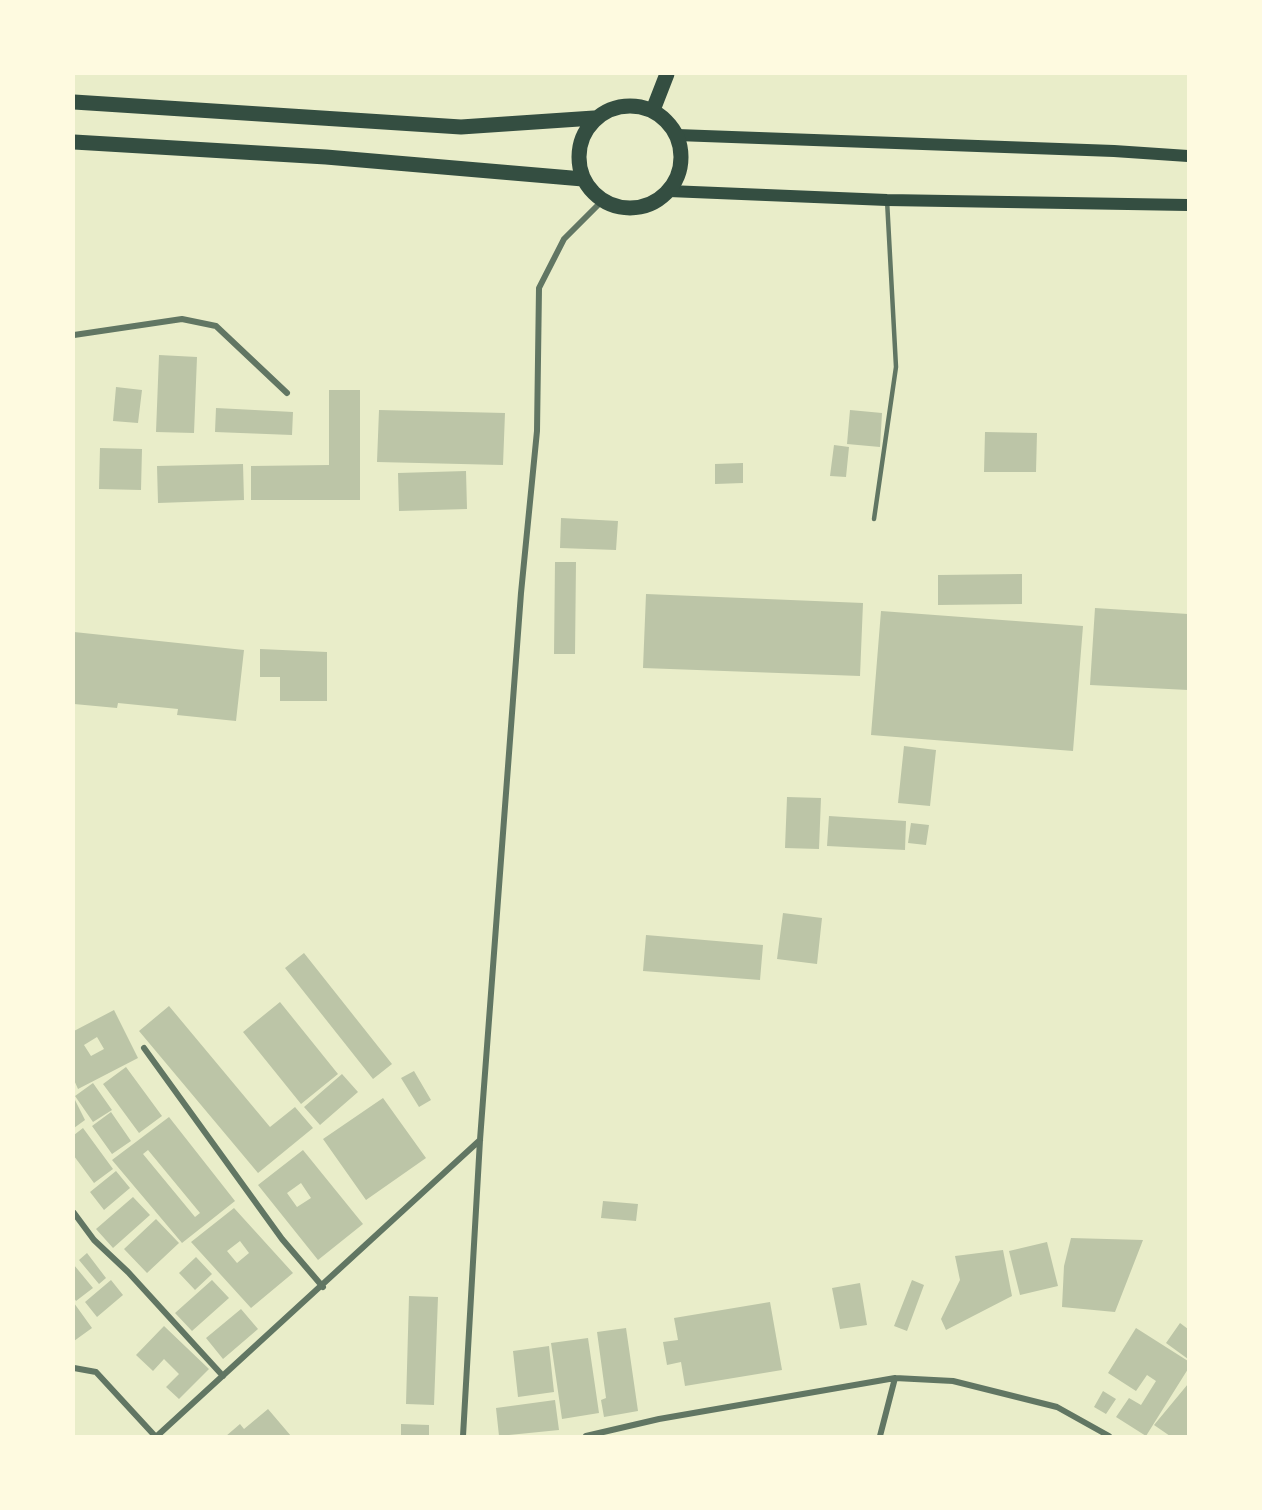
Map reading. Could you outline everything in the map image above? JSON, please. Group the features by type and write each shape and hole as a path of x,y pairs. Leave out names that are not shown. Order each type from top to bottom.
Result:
{"main road":[{"path":"653,110 667,74"},
{"path":"74,102 461,126 594,118 620,106 637,105 653,110 667,121 677,135 681,149 681,164 677,178 669,191 658,200 630,208 602,201 583,179 578,165 583,134 594,118"},
{"path":"677,135 1114,151 1188,156"},
{"path":"74,142 326,157 583,179"},
{"path":"669,191 887,200 1188,205"}],"street":[{"path":"463,1437 480,1140 521,593 537,431 539,288 564,239 602,201"},
{"path":"74,335 182,319 216,326 287,393"},
{"path":"144,1048 282,1239 323,1287"},
{"path":"74,1368 96,1372 156,1437 323,1287 480,1140"},
{"path":"74,1213 94,1240 128,1272 223,1376"},
{"path":"586,1437 659,1419 895,1378 953,1381 1057,1407 1109,1437"},
{"path":"880,1437 895,1378"}],"lane":[{"path":"874,519 896,367 887,200"}],"building":[{"path":"159,355 197,357 194,433 156,432"},
{"path":"116,387 142,390 138,423 113,421"},
{"path":"329,390 360,390 360,500 251,500 251,466 329,465"},
{"path":"216,408 293,412 292,435 215,432"},
{"path":"379,410 505,413 503,465 377,462"},
{"path":"850,410 882,413 880,447 847,444"},
{"path":"985,432 1037,433 1036,472 984,472"},
{"path":"834,445 849,447 846,477 830,476"},
{"path":"100,448 142,449 141,490 99,489"},
{"path":"743,463 743,483 715,484 715,464"},
{"path":"243,464 244,500 158,503 157,466"},
{"path":"466,471 467,509 399,511 398,473"},
{"path":"561,518 618,521 616,550 560,548"},
{"path":"555,562 576,562 575,654 554,654"},
{"path":"1022,574 1022,604 938,605 938,575"},
{"path":"646,594 863,603 860,676 643,668"},
{"path":"1095,608 1188,614 1188,690 1090,685"},
{"path":"881,611 1083,626 1073,751 871,735"},
{"path":"74,632 244,650 236,721 177,715 178,709 118,703 117,708 74,704"},
{"path":"260,649 327,652 327,701 280,701 280,677 260,677"},
{"path":"904,746 936,750 930,806 898,803"},
{"path":"787,797 821,798 819,849 785,848"},
{"path":"829,816 906,821 905,850 827,846"},
{"path":"911,823 929,825 926,845 908,843"},
{"path":"783,913 822,918 817,964 777,959"},
{"path":"646,935 763,945 760,980 643,971"},
{"path":"304,953 392,1064 373,1079 285,968"},
{"path":"280,1002 338,1074 301,1104 243,1032"},
{"path":"169,1006 270,1127 295,1107 313,1128 258,1173 139,1031"},
{"path":"114,1010 138,1058 78,1089 74,1080 74,1031","holes":["97,1037 104,1049 91,1056 84,1045"]},
{"path":"126,1067 162,1116 139,1133 103,1084"},
{"path":"414,1071 431,1100 419,1107 401,1078"},
{"path":"342,1074 358,1092 320,1125 304,1107"},
{"path":"93,1083 112,1110 93,1122 75,1096"},
{"path":"74,1098 85,1120 74,1128"},
{"path":"383,1098 426,1158 366,1200 323,1139"},
{"path":"111,1112 131,1141 112,1154 92,1126"},
{"path":"169,1117 235,1201 182,1243 112,1160","holes":["148,1150 200,1213 195,1217 143,1154"]},
{"path":"83,1128 113,1169 94,1183 74,1156 74,1135"},
{"path":"303,1150 363,1224 318,1260 258,1185","holes":["301,1183 311,1198 297,1207 287,1193"]},
{"path":"116,1171 130,1188 104,1210 90,1192"},
{"path":"133,1197 150,1215 113,1248 96,1229"},
{"path":"603,1201 638,1204 636,1221 601,1218"},
{"path":"234,1208 293,1273 251,1308 191,1242","holes":["240,1241 249,1253 237,1263 227,1251"]},
{"path":"156,1219 179,1243 147,1273 124,1249"},
{"path":"1071,1238 1143,1240 1115,1312 1062,1307 1064,1266"},
{"path":"1047,1242 1058,1286 1020,1295 1009,1251"},
{"path":"1003,1250 1012,1296 946,1330 941,1319 960,1280 955,1256"},
{"path":"87,1253 106,1278 99,1284 79,1260"},
{"path":"196,1257 212,1274 195,1290 179,1273"},
{"path":"74,1265 93,1288 76,1301 74,1298"},
{"path":"111,1280 123,1295 97,1317 85,1302"},
{"path":"212,1280 229,1298 192,1331 175,1313"},
{"path":"912,1280 924,1285 907,1331 894,1326"},
{"path":"860,1283 867,1325 840,1329 832,1288"},
{"path":"409,1296 438,1297 434,1405 406,1404"},
{"path":"770,1302 782,1370 685,1386 681,1362 667,1365 663,1342 678,1340 674,1318"},
{"path":"74,1303 92,1328 74,1341"},
{"path":"241,1309 258,1329 223,1359 206,1338"},
{"path":"1180,1323 1188,1329 1188,1359 1166,1343"},
{"path":"164,1326 209,1369 179,1399 166,1387 179,1374 164,1359 153,1371 136,1355"},
{"path":"626,1328 638,1411 604,1417 601,1400 606,1398 597,1332"},
{"path":"1136,1328 1188,1361 1188,1369 1146,1436 1116,1417 1129,1398 1141,1405 1156,1381 1147,1375 1136,1391 1108,1373"},
{"path":"588,1338 599,1413 562,1419 551,1343"},
{"path":"549,1346 554,1392 518,1397 513,1351"},
{"path":"1188,1384 1188,1434 1170,1436 1154,1425"},
{"path":"1103,1391 1116,1399 1106,1414 1094,1407"},
{"path":"555,1400 559,1430 499,1436 496,1408"},
{"path":"268,1409 291,1436 226,1436 240,1424 244,1429"},
{"path":"401,1424 429,1425 429,1436 401,1436"}]}
